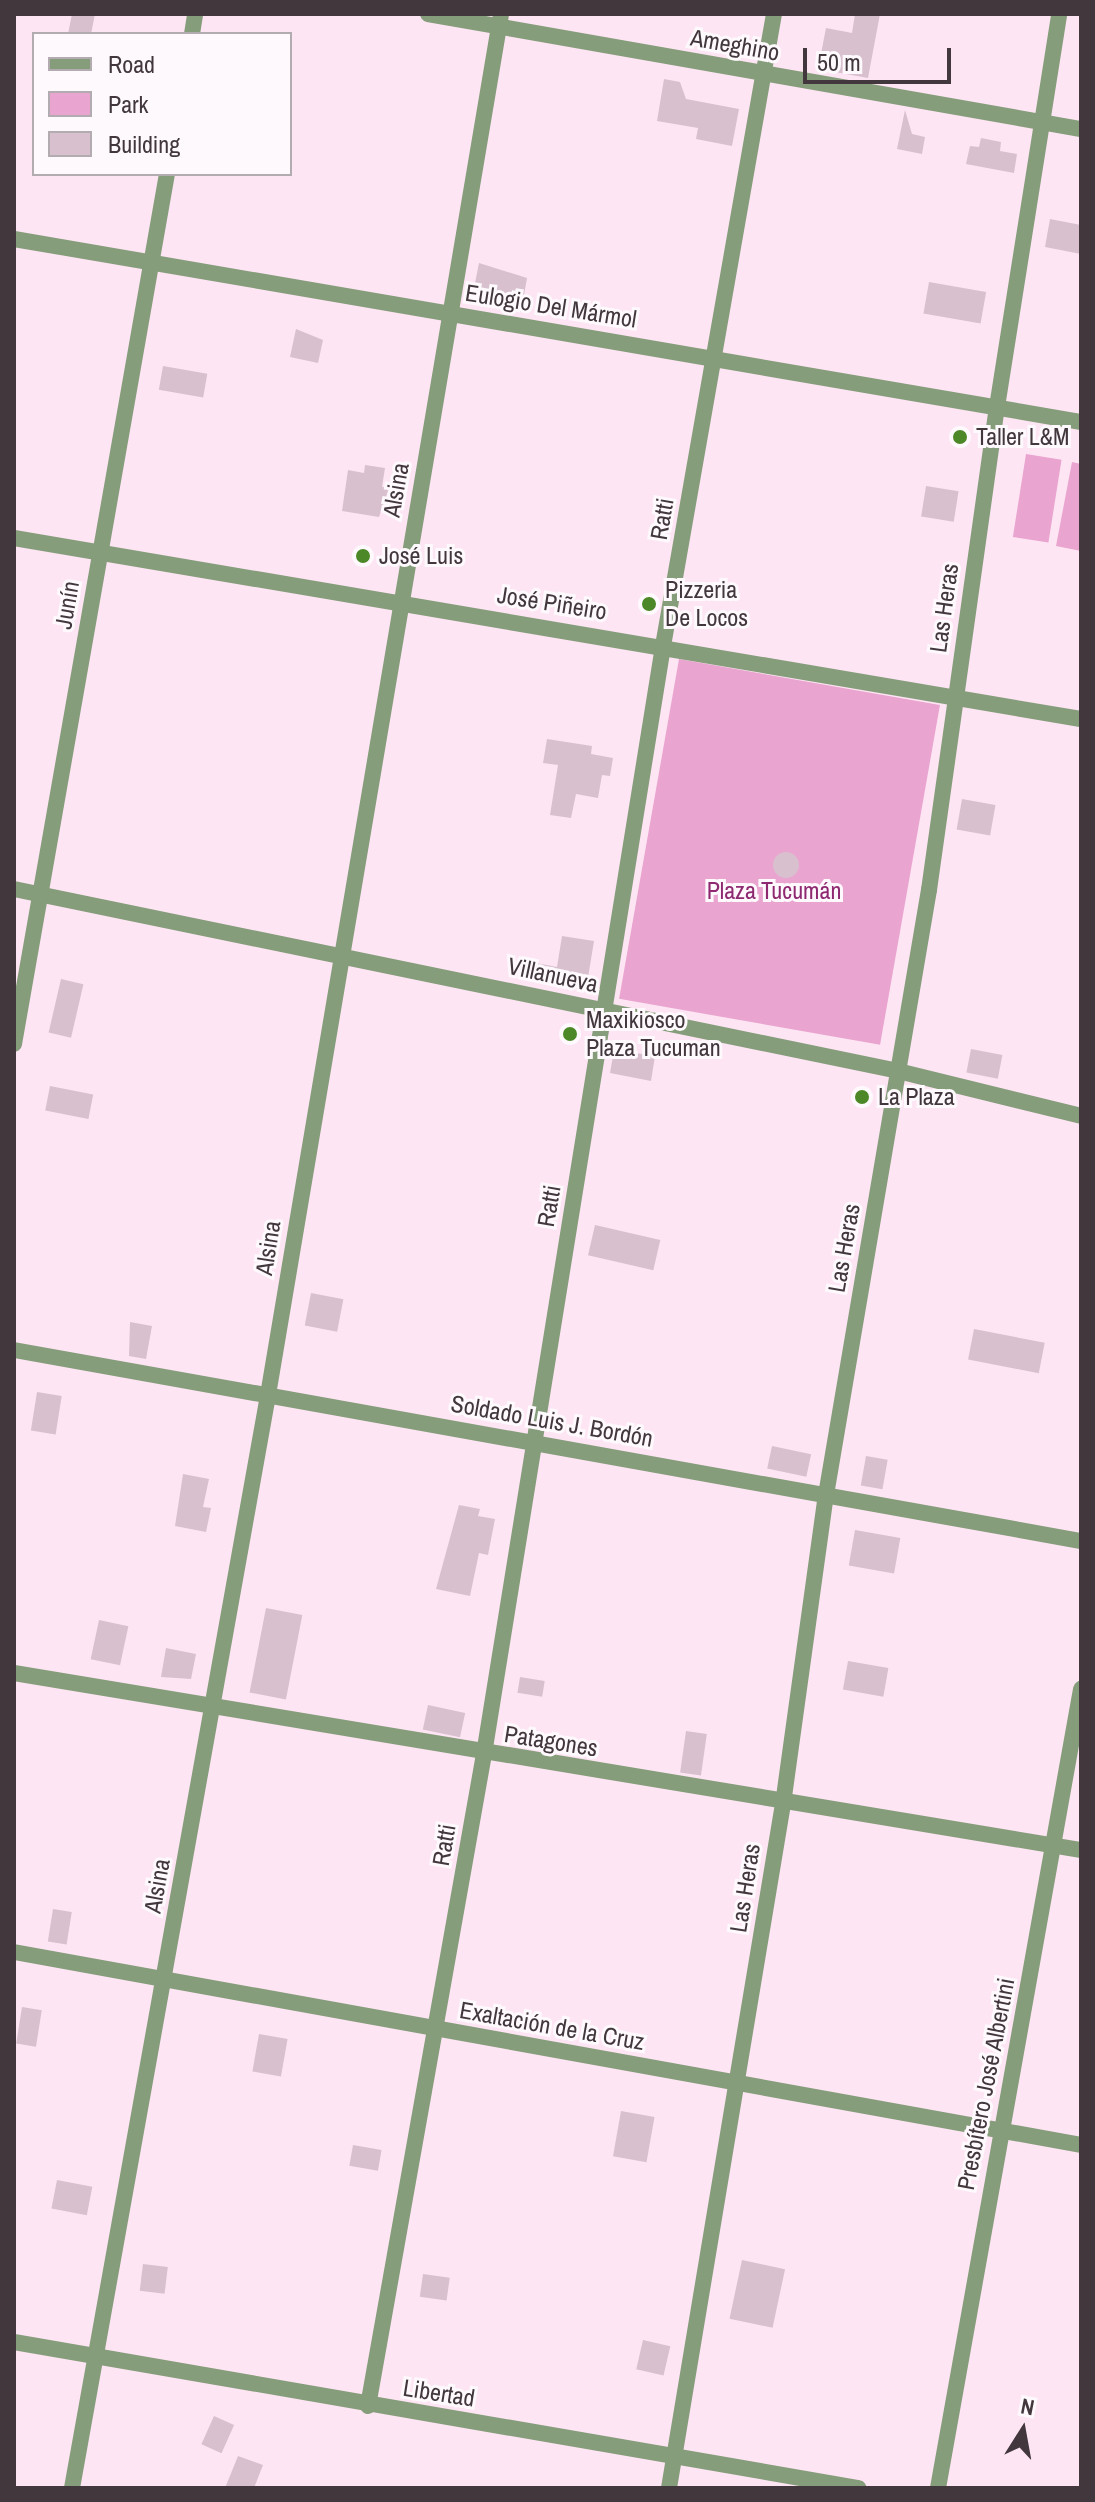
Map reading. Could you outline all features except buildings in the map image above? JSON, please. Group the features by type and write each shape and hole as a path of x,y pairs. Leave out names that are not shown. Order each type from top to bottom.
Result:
{"street":[{"name":"Ameghino","path":"428,14 500,20 763,74 1081,129"},
{"name":"Ratti","path":"368,2406 484,1754 663,646 774,14"},
{"name":"Las Heras","path":"669,2488 783,1804 826,1495 898,1071 1059,14"},
{"name":"Alsina","path":"72,2488 268,1395 500,20"},
{"name":"Junín","path":"14,1044 167,176"},
{"name":"Eulogio Del Mármol","path":"14,239 715,356 1081,422"},
{"name":"José Piñeiro","path":"14,538 1081,719"},
{"name":"Villanueva","path":"14,889 898,1071 1081,1116"},
{"name":"Soldado Luis J. Bordón","path":"14,1350 1081,1541"},
{"name":"Patagones","path":"14,1673 783,1804 1081,1850"},
{"name":"Presbítero José Albertini","path":"938,2488 1056,1846 1081,1689"},
{"name":"Exaltación de la Cruz","path":"14,1952 1081,2145"},
{"name":"Libertad","path":"14,2342 368,2406 858,2488"}],"green space":[{"path":"1026,454 1062,460 1048,543 1013,537"},
{"path":"1072,462 1081,464 1081,551 1056,546"},
{"name":"Plaza Tucumán","path":"679,659 940,705 880,1045 619,999"}],"place":[{"name":"Taller L&M","path":"960,437"},
{"name":"José Luis","path":"363,556"},
{"name":"Pizzeria De Locos","path":"649,604"},
{"name":"Maxikiosco Plaza Tucuman","path":"570,1034"},
{"name":"La Plaza","path":"862,1097"}]}
